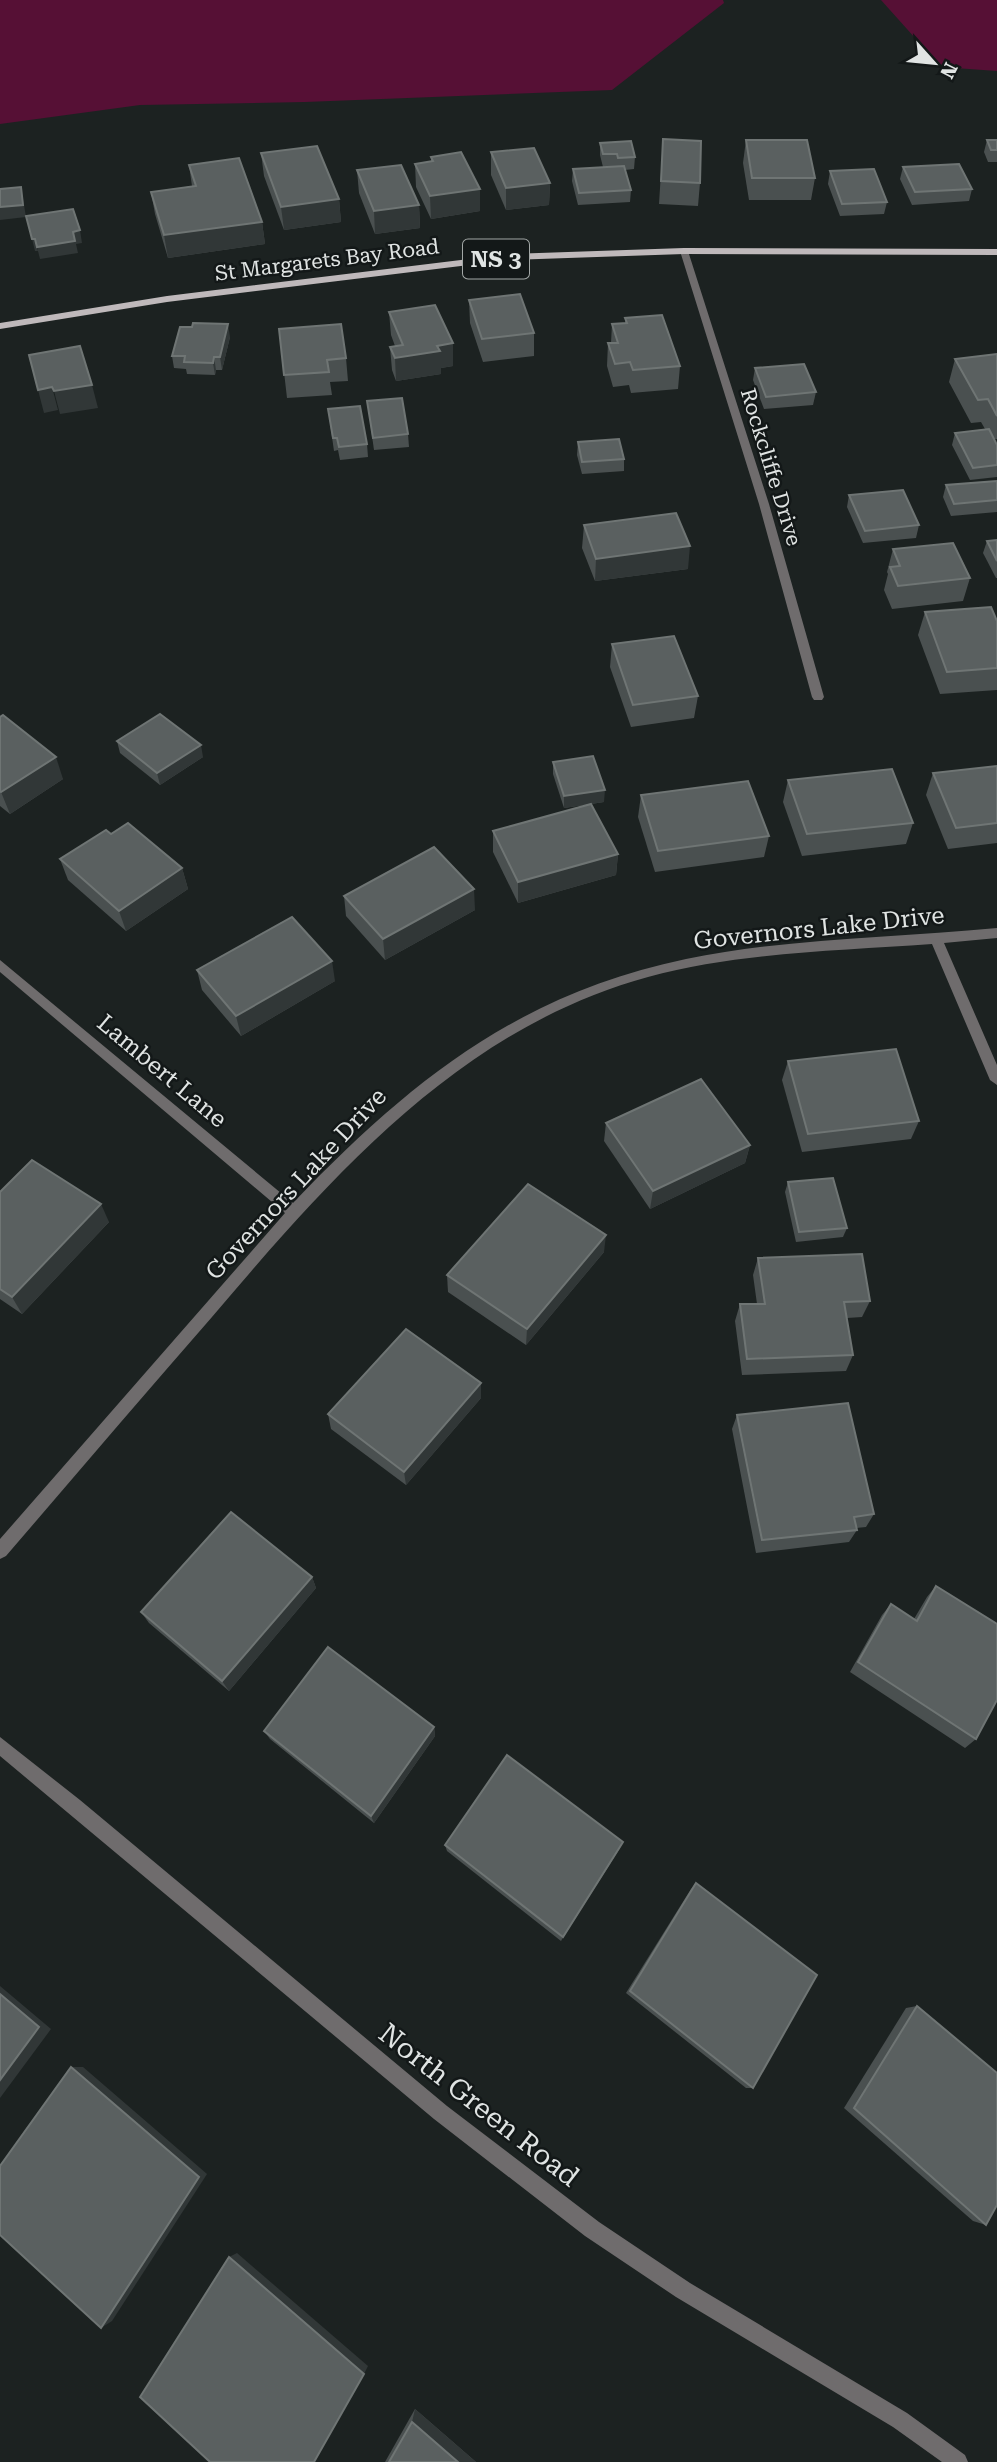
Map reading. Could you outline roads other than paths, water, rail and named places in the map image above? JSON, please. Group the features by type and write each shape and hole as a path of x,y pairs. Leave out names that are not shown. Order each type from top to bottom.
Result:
{"main road":[{"name":"St Margarets Bay Road","path":"0,326 167,299 510,257 684,251 997,252"}],"street":[{"name":"Rockcliffe Drive","path":"684,251 764,504 818,697"},
{"name":"Governors Lake Drive","path":"0,1551 294,1212 380,1122 427,1082 509,1029 586,993 644,974 704,960 997,933"},
{"path":"937,940 997,1080"},
{"name":"Lambert Lane","path":"0,965 294,1212"},
{"name":"North Green Road","path":"0,1745 83,1812 300,1999 530,2183 661,2276 878,2407 958,2462"}]}
